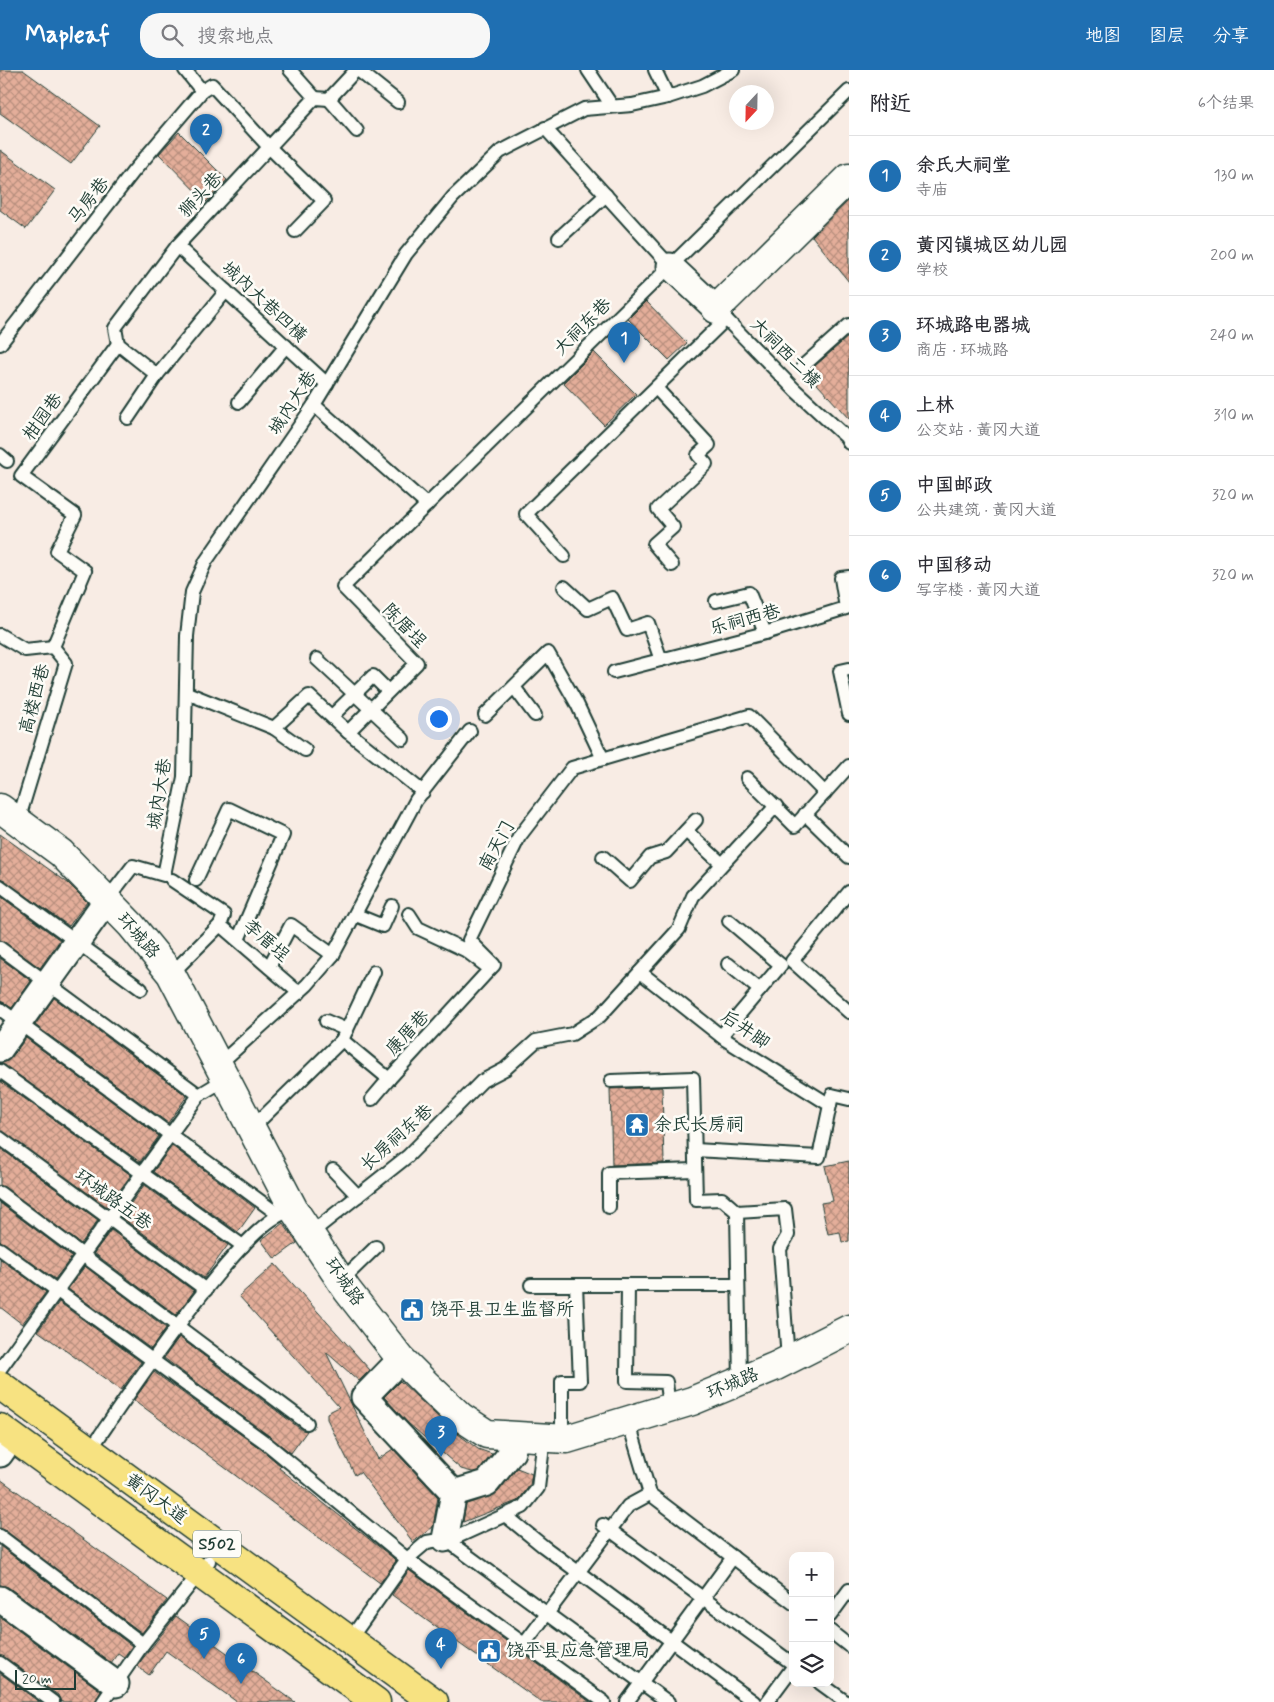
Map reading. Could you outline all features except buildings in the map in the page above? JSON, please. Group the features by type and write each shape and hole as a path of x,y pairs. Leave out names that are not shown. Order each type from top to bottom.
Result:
{"main road":[{"path":"721,314 849,178"},
{"name":"环城路","path":"9,815 61,853 131,925 171,974 221,1073 252,1128 287,1212 312,1234 341,1281 401,1359 468,1421 487,1434 553,1438 628,1420 692,1401 788,1360 849,1330"},
{"name":"黄冈大道","path":"0,1385 434,1702"},
{"name":"黄冈大道","path":"2,1443 382,1699"}],"street":[{"path":"670,266 721,314"},
{"path":"0,1049 106,901"},
{"path":"401,1359 364,1397 454,1493"},
{"path":"454,1493 487,1483 512,1452 516,1437"},
{"path":"445,1539 454,1493"},
{"path":"0,1599 110,1693"}],"lane":[{"path":"185,70 207,88 324,201 295,231"},
{"path":"290,70 315,98 329,99 357,131"},
{"path":"329,99 357,70 398,102"},
{"path":"588,70 612,106"},
{"path":"654,70 668,97"},
{"name":"城内大巷","path":"106,901 133,866 164,875 184,777 187,636 192,592 210,554 314,405 406,254 453,197 500,152 584,108 632,105 668,97 702,86 732,70"},
{"name":"马房巷","path":"0,344 133,172 207,88"},
{"name":"大祠东巷","path":"343,587 849,91"},
{"name":"狮头巷","path":"118,344 115,328 177,246 315,98"},
{"path":"545,128 670,266"},
{"path":"560,238 606,195"},
{"name":"城内大巷四横","path":"177,246 326,384"},
{"path":"128,418 157,375 226,291"},
{"path":"564,556 526,514 656,388 721,314"},
{"name":"大祠西二横","path":"721,314 795,390 846,437 849,443"},
{"path":"803,366 849,325"},
{"path":"118,344 157,375"},
{"name":"柑园巷","path":"53,647 85,571 57,551 75,515 21,476 118,344"},
{"path":"239,402 286,346"},
{"path":"656,388 709,445 698,455 706,464 658,509 673,527 654,544 672,565"},
{"path":"314,405 427,505"},
{"name":"乐祠西巷","path":"614,672 765,633 846,608 841,578 849,577"},
{"name":"陈厝埕","path":"343,587 417,663 348,732"},
{"path":"564,587 588,609 612,598 627,630 648,623 660,660"},
{"path":"716,601 749,593 765,633"},
{"path":"0,635 25,650 53,647"},
{"name":"高楼西巷","path":"9,815 66,663 53,647"},
{"path":"484,715 548,652 577,704 603,759"},
{"path":"318,659 354,695 403,739"},
{"path":"849,669 840,671 849,714"},
{"path":"332,716 373,676 388,691"},
{"path":"514,686 536,714"},
{"path":"187,693 274,728 305,750"},
{"path":"274,728 309,696 348,732 423,792"},
{"name":"南天门","path":"490,969 494,965 469,940 519,837 572,768 749,716 825,793"},
{"path":"0,1369 199,1095 299,993 333,955 356,915 378,870 423,792 470,731"},
{"path":"747,778 795,826 849,766"},
{"path":"640,972 679,929 694,896 776,806"},
{"path":"196,880 228,808 283,835 238,940"},
{"path":"805,814 849,857"},
{"path":"603,857 630,881 650,858 666,852 696,820"},
{"path":"686,831 722,864"},
{"name":"李厝埕","path":"172,880 224,914 220,924 299,993"},
{"path":"0,886 140,989"},
{"path":"849,892 792,961 849,1012"},
{"path":"356,915 383,926 392,906"},
{"path":"409,914 418,928 465,950 490,969"},
{"path":"721,1036 781,965 729,921"},
{"path":"171,974 220,924"},
{"path":"269,967 291,925 333,955"},
{"path":"0,948 199,1095"},
{"path":"728,964 760,990"},
{"name":"康厝巷","path":"326,1021 345,1035 389,1079 490,969"},
{"path":"252,1128 345,1035 374,972"},
{"name":"后井脚","path":"640,972 721,1036 830,1105"},
{"name":"长房祠东巷","path":"312,1234 408,1156 482,1081 505,1069 536,1041 572,1034 600,1016 640,972"},
{"path":"0,1009 287,1212 253,1234 206,1290 97,1440"},
{"path":"0,1071 243,1246"},
{"path":"611,1081 692,1078 696,1200 722,1199 737,1212 785,1209 788,1235 780,1249 788,1360"},
{"path":"372,1099 389,1079"},
{"path":"694,1150 819,1157 832,1095 849,1099"},
{"name":"环城路五巷","path":"0,1138 206,1290"},
{"path":"333,1170 358,1196"},
{"path":"609,1207 609,1173 695,1170"},
{"path":"0,1192 307,1423"},
{"path":"737,1212 740,1381"},
{"path":"341,1281 376,1247"},
{"path":"0,1249 266,1443 407,1559 604,1702"},
{"path":"531,1285 738,1285"},
{"path":"358,1628 407,1559 427,1542 457,1537 523,1507 538,1488 553,1438 562,1381 580,1381 576,1285"},
{"path":"628,1285 627,1381 666,1382 669,1408"},
{"path":"628,1420 650,1494 789,1600"},
{"path":"525,1643 628,1506 650,1494"},
{"path":"506,1515 543,1546 754,1702"},
{"path":"603,1526 789,1662"},
{"path":"0,1536 143,1644"},
{"path":"445,1539 668,1702"},
{"path":"627,1702 733,1557"},
{"path":"110,1693 143,1644 209,1561"},
{"path":"834,1611 849,1590"},
{"path":"834,1634 849,1646"},
{"path":"0,1663 52,1702"},
{"path":"767,1702 789,1671"},
{"path":"825,1687 846,1702"}],"place":[{"name":"黄冈镇城区幼儿园","path":"206,155"},
{"name":"余氏大祠堂","path":"624,363"},
{"name":"余氏长房祠","path":"637,1125"},
{"name":"饶平县卫生监督所","path":"412,1310"},
{"name":"环城路电器城","path":"441,1457"},
{"name":"饶平县应急管理局","path":"489,1651"},
{"name":"中国邮政","path":"204,1659"},
{"name":"上林","path":"441,1669"},
{"name":"中国移动","path":"241,1684"}]}
